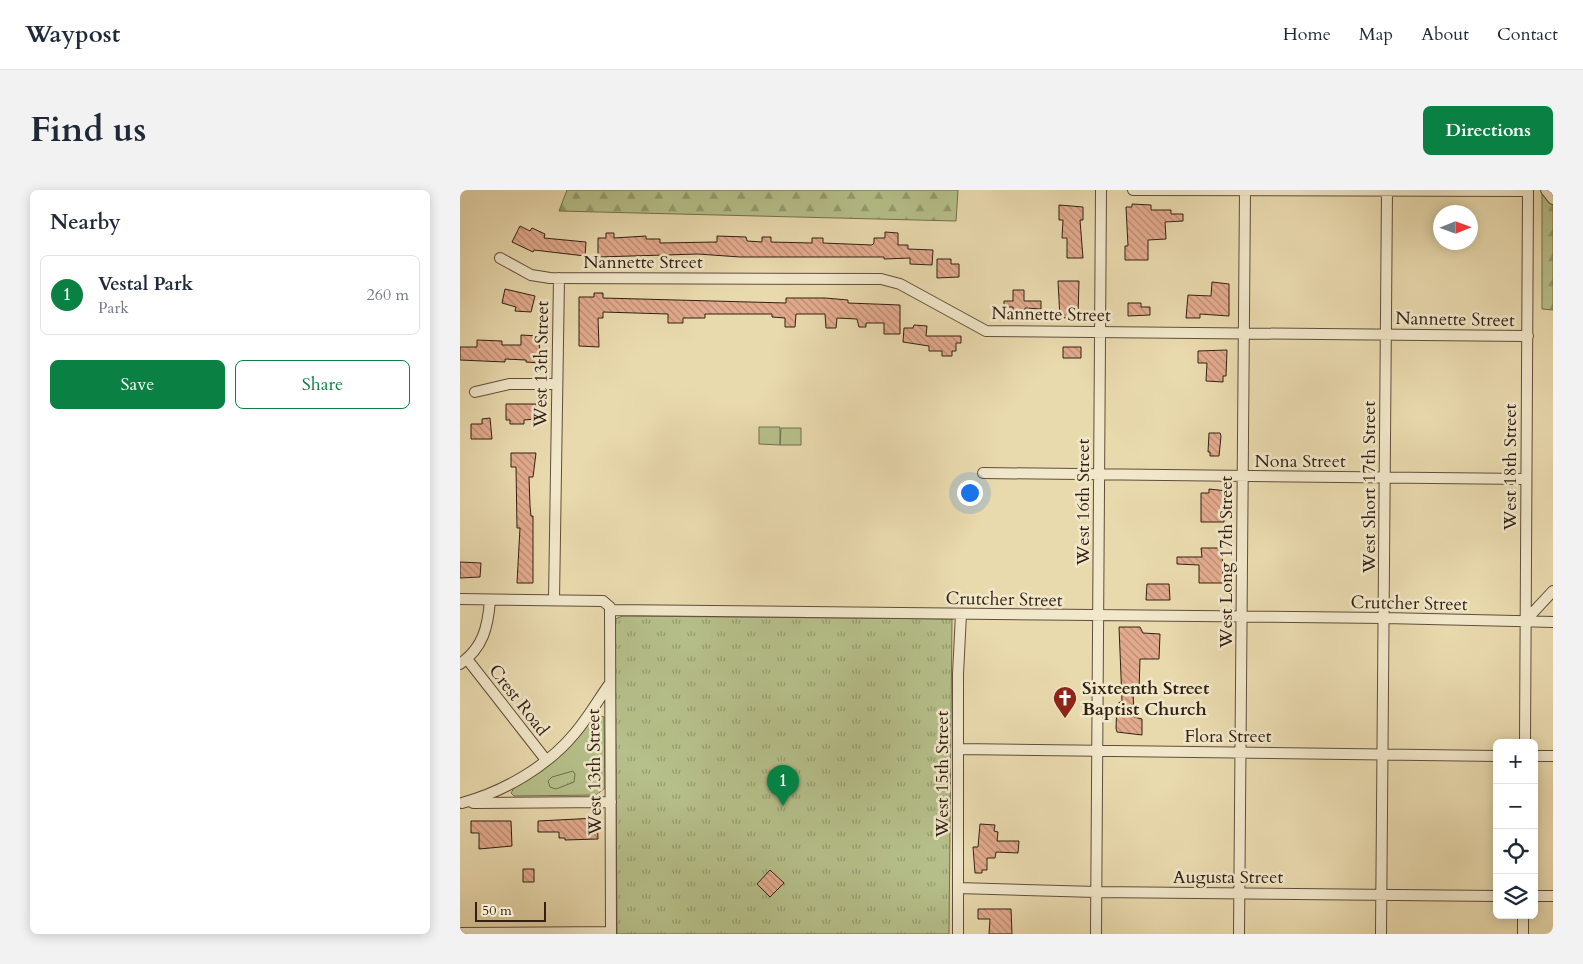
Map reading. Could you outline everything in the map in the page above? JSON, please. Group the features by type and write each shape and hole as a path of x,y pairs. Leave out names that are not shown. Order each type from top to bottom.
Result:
{"street":[{"name":"West 16th Street","path":"1096,934 1101,190"},
{"path":"1133,190 1387,191"},
{"name":"West Long 17th Street","path":"1239,934 1245,190"},
{"path":"1546,190 1553,199"},
{"name":"West 18th Street","path":"1387,191 1528,191 1525,739"},
{"name":"West Short 17th Street","path":"1382,934 1387,191"},
{"name":"Nannette Street","path":"500,258 531,275 559,278 881,279 900,284 986,331 1528,336"},
{"name":"West 13th Street","path":"554,600 559,278"},
{"path":"475,392 488,387 509,384 557,384"},
{"name":"Nona Street","path":"983,474 1526,479"},
{"path":"1525,621 1553,591"},
{"name":"Crutcher Street","path":"460,599 603,602 610,610 1385,618 1553,622"},
{"name":"Crest Road","path":"490,600 486,630 482,641 463,662 546,760"},
{"name":"West 13th Street","path":"610,610 608,686 611,802 611,933"},
{"name":"West 15th Street","path":"958,934 961,614"},
{"path":"461,803 494,792 546,760 575,734 608,686"},
{"name":"Flora Street","path":"959,749 1493,756"},
{"path":"1538,756 1553,756"},
{"path":"461,803 611,802"},
{"name":"Augusta Street","path":"958,888 1096,892 1493,896"},
{"path":"1538,896 1553,896"},
{"path":"1523,919 1523,934"},
{"path":"460,933 611,933"}],"green space":[{"path":"567,190 958,190 956,221 559,211"},
{"path":"1542,190 1553,190 1553,310 1542,309"},
{"path":"759,427 780,427 780,445 759,444"},
{"path":"781,428 801,428 801,445 780,445"},
{"path":"623,616 952,619 949,934 617,934 615,619"},
{"path":"595,715 604,717 605,788 596,795 514,796 511,793 514,788 549,765 569,747"},
{"path":"573,771 575,774 574,782 556,789 550,787 548,781 552,777"}],"building":[{"path":"1132,204 1151,205 1151,210 1171,210 1171,214 1183,214 1183,221 1165,222 1166,239 1148,240 1148,260 1125,260 1125,246 1128,246 1126,207 1132,207"},
{"path":"1059,205 1083,207 1083,220 1080,220 1083,258 1067,258 1067,238 1062,238 1063,220 1059,220"},
{"path":"520,226 530,231 532,228 545,234 544,238 586,242 585,256 534,250 533,252 512,242"},
{"path":"885,232 898,233 898,245 908,245 908,249 933,250 932,265 910,264 910,258 884,259 884,257 740,257 698,254 598,257 598,238 606,238 606,233 614,233 614,238 646,236 646,239 660,239 660,243 717,242 717,236 746,237 747,241 762,242 762,237 771,237 771,242 812,243 812,238 823,238 823,243 872,245 874,238 885,238"},
{"path":"937,259 951,259 951,264 959,264 959,277 937,278"},
{"path":"1058,281 1079,281 1078,317 1060,318"},
{"path":"1212,282 1229,284 1229,316 1200,314 1200,318 1186,318 1188,295 1211,296"},
{"path":"505,289 535,296 531,312 515,311 516,307 502,303"},
{"path":"1013,290 1024,290 1024,301 1041,301 1041,309 1025,308 1025,312 1013,313 1013,307 1004,307 1004,301 1013,301"},
{"path":"594,293 603,293 603,298 786,303 786,298 825,298 848,300 848,303 900,305 900,334 884,334 884,323 866,323 866,327 859,327 857,319 837,318 836,328 826,328 825,314 796,314 795,327 785,327 785,318 772,317 772,314 705,314 705,318 683,318 683,323 668,323 668,314 603,312 603,318 598,318 599,347 579,346 579,297 594,297"},
{"path":"1128,303 1141,303 1141,307 1150,307 1150,315 1128,316"},
{"path":"914,325 927,326 926,336 961,336 961,343 956,343 956,351 952,351 952,356 942,356 942,351 929,351 929,346 903,342 904,328 913,328"},
{"path":"521,335 539,336 540,363 505,359 505,362 460,360 460,347 477,347 477,340 502,341 502,345 521,345"},
{"path":"1063,347 1081,347 1081,358 1063,358"},
{"path":"1227,350 1226,376 1223,376 1223,382 1206,381 1207,363 1198,363 1198,351"},
{"path":"506,404 536,404 536,419 524,420 524,424 510,424 510,420 506,420"},
{"path":"490,418 492,439 471,439 471,424 482,424 482,419"},
{"path":"1209,433 1220,433 1219,456 1210,456 1210,452 1208,452"},
{"path":"511,453 536,453 533,477 529,477 531,516 533,516 533,583 517,583 520,528 517,528 516,467 511,467"},
{"path":"1209,489 1227,491 1227,501 1224,501 1224,522 1201,522 1201,493 1209,493"},
{"path":"1201,548 1222,548 1223,583 1199,583 1199,565 1177,564 1177,557 1202,557"},
{"path":"460,562 481,563 480,577 460,578"},
{"path":"1147,584 1169,584 1170,600 1146,600"},
{"path":"1119,627 1140,627 1143,633 1160,634 1159,659 1140,659 1139,691 1133,691 1134,717 1142,719 1142,735 1117,732 1116,728 1117,704 1122,701"},
{"path":"597,818 598,839 565,840 565,838 559,838 559,832 538,832 538,821"},
{"path":"471,821 511,821 512,846 479,849 479,833 471,833"},
{"path":"980,824 995,825 994,831 998,832 997,841 1019,841 1018,853 996,852 995,858 987,858 987,870 982,870 982,873 975,873 973,847 978,847"},
{"path":"523,869 534,869 534,882 523,882"},
{"path":"770,870 784,883 770,897 757,884"},
{"path":"978,909 1011,909 1012,934 989,934 990,919 978,919"}],"place":[{"name":"Sixteenth Street Baptist Church","path":"1065,719"},
{"name":"Vestal Park","path":"783,806"}]}
